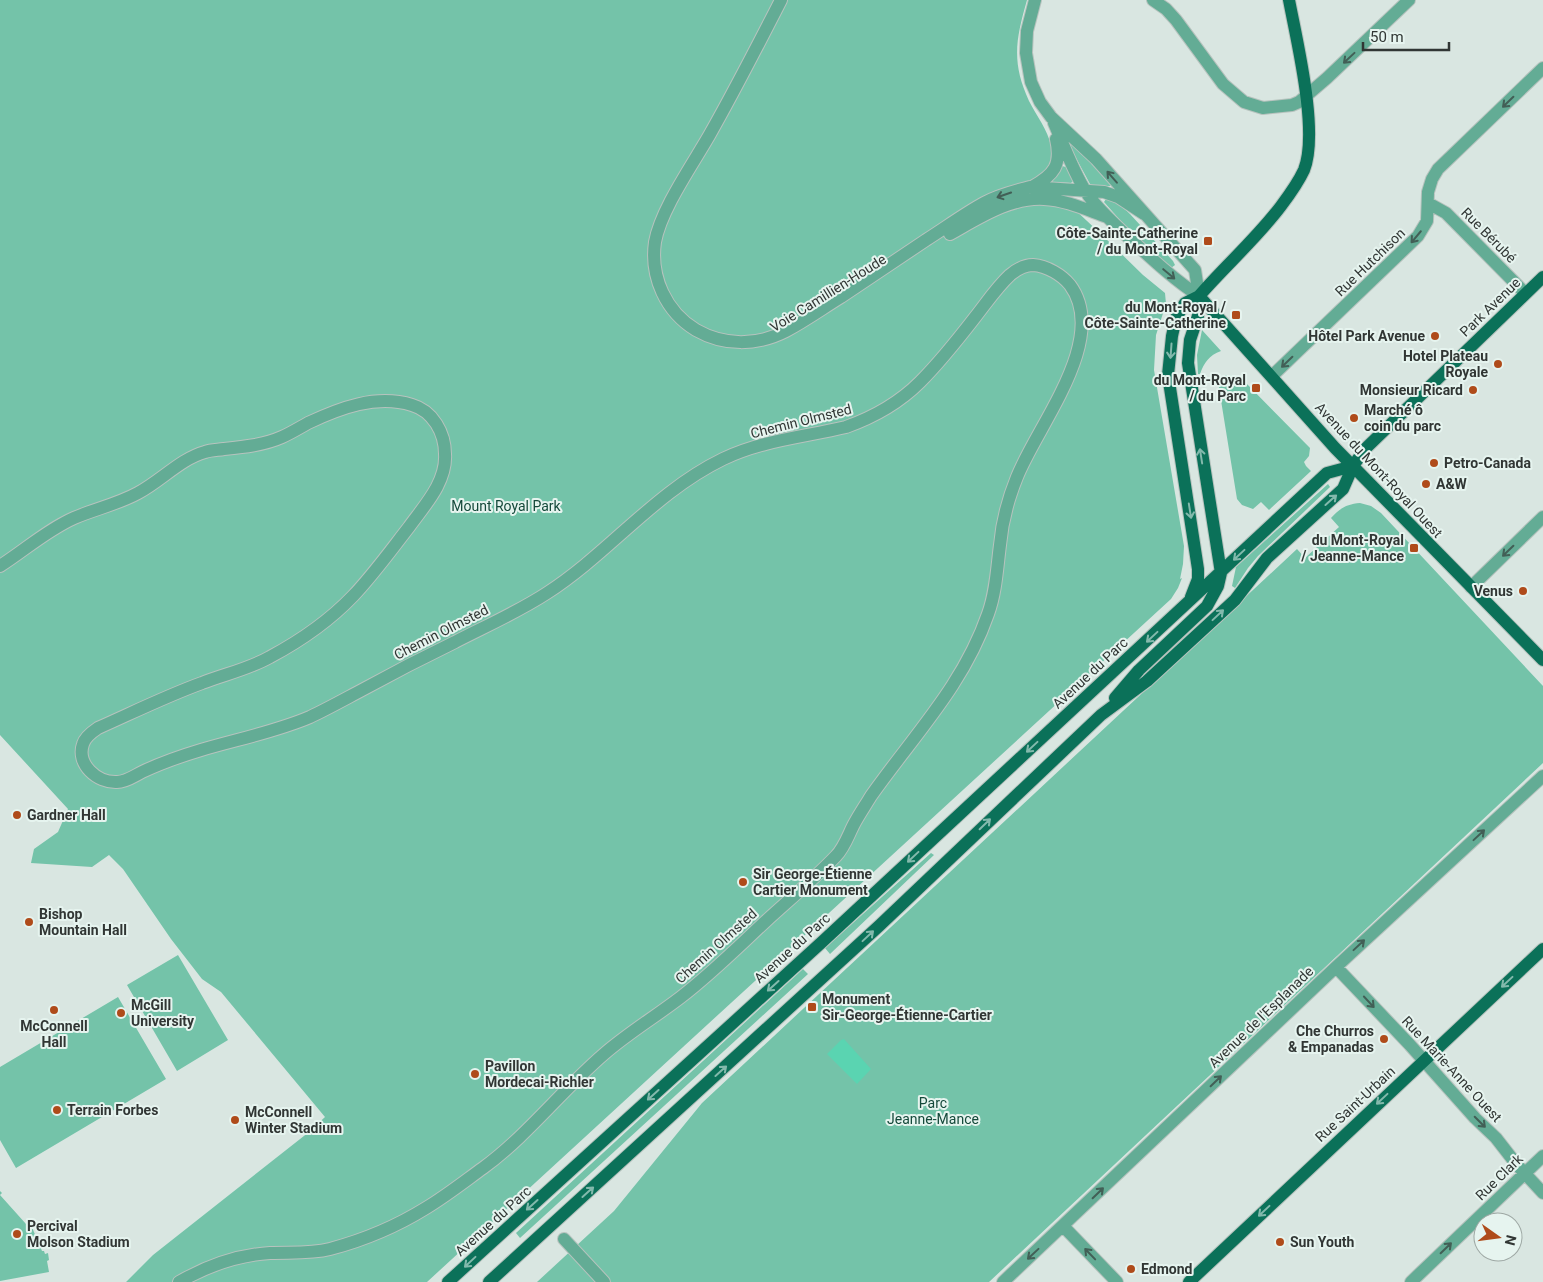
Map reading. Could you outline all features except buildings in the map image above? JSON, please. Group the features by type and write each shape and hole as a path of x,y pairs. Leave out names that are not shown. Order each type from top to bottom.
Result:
{"main road":[{"path":"1188,604 1196,589 1198,569 1168,375 1172,336 1176,318 1185,303 1199,296 1270,221 1295,187 1304,169 1307,160 1309,121 1289,0"},
{"name":"Park Avenue","path":"1353,466 1365,449 1543,277"},
{"path":"1199,296 1198,316 1190,340 1188,363 1220,573"},
{"name":"Avenue du Mont-Royal Ouest","path":"1199,296 1353,466 1543,660"},
{"name":"Avenue du Parc","path":"448,1282 829,935 1188,604 1327,473 1353,466"},
{"name":"Avenue du Parc","path":"1101,715 1147,681 1235,600 1267,558 1344,490 1353,466"},
{"name":"Avenue du Parc","path":"489,1282 879,926 1101,715 1139,670 1207,606 1218,586 1220,573"},
{"name":"Rue Saint-Urbain","path":"1188,1282 1543,949"}],"street":[{"name":"Voie Camillien-Houde","path":"774,0 721,103 662,205 649,236 648,264 654,292 669,318 690,336 708,344 734,350 752,349 780,342 944,237 982,216 1012,203 1045,199 1074,205 1108,217"},
{"name":"Voie Camillien-Houde","path":"781,0 731,96 671,203 657,235 654,253 658,281 665,299 672,309 696,330 713,338 736,343 758,341 776,336 833,302 984,202 1030,187 1111,194 1144,214"},
{"path":"1035,0 1027,31 1027,64 1031,82 1051,117 1086,192 1108,217 1164,270 1199,296"},
{"path":"1153,0 1166,9 1176,20 1223,84 1244,102 1263,108 1292,105 1306,96 1342,65 1410,0"},
{"name":"Rue Hutchison","path":"1272,376 1418,236 1427,221 1428,192 1432,179 1438,169 1543,68"},
{"path":"1051,117 1096,159 1195,270 1199,296"},
{"path":"1030,187 1047,178 1055,167 1058,149 1051,117"},
{"name":"Rue Bérubé","path":"1428,203 1446,213 1525,294"},
{"name":"Chemin Olmsted","path":"0,566 47,533 72,519 137,494 180,464 204,452 264,443 282,437 310,422 347,407 386,400 408,404 430,415 440,431 446,452 439,484 376,569 352,597 334,613 302,637 269,658 179,692 107,724 90,734 83,742 82,752 83,760 88,768 101,779 116,782 127,780 141,772 185,754 268,732 312,716 456,640 525,607 584,567 656,503 702,471 725,458 766,443 846,427 890,407 921,380 951,347 1001,284 1011,274 1021,268 1028,265 1036,265 1061,276 1068,282 1074,292 1082,315 1082,330 1077,357 1018,474 1011,493 1000,540 997,576 990,610 978,640 966,666 951,690 868,800 839,854 682,996 623,1038 584,1071 528,1130 489,1164 429,1206 371,1235 327,1250 296,1254 267,1253 222,1262 196,1272 179,1282"},
{"path":"1471,587 1543,517"},
{"name":"Avenue de l'Esplanade","path":"1003,1282 1336,967 1543,776"},
{"name":"Rue Marie-Anne Ouest","path":"1336,967 1496,1138 1543,1194"},
{"name":"Rue Clark","path":"1411,1282 1543,1156"},
{"path":"1063,1226 1117,1282"},
{"path":"564,1239 604,1282"}],"green space":[{"name":"Mount Royal Park","path":"0,0 1027,0 1018,39 1018,62 1023,87 1045,128 1053,161 1040,177 1143,275 1165,293 1166,304 1156,335 1154,370 1184,546 1180,579 1182,578 1171,599 427,1282 126,1282 153,1255 309,1132 325,1117 221,992 202,979 171,939 123,869 109,855 92,867 31,863 34,849 58,832 68,809 0,735"},
{"path":"1074,143 1110,186 1094,186 1090,184 1069,145"},
{"path":"1062,166 1066,167 1073,181 1071,183 1052,182"},
{"path":"1106,199 1127,211 1175,265 1171,268 1135,237 1104,202"},
{"path":"1202,330 1221,351 1210,357 1200,374 1198,374 1197,355"},
{"path":"1226,375 1232,375 1245,382 1310,448 1309,456 1304,462 1311,471 1269,510 1261,502 1253,509 1242,505 1237,499 1219,388 1220,380"},
{"path":"1328,484 1330,487 1258,556 1235,588 1232,586 1236,567"},
{"name":"Parc Jeanne-Mance","path":"1360,503 1371,506 1381,513 1543,686 1543,763 989,1282 537,1282 614,1211 702,1103 1297,549 1305,558 1339,527 1331,518 1344,507"},
{"path":"931,853 934,855 830,954 825,948"},
{"path":"178,955 228,1040 177,1071 127,985"},
{"path":"803,969 808,974 520,1238 516,1233"},
{"name":"Terrain Forbes","path":"118,997 166,1079 16,1168 0,1140 0,1067"},
{"name":"Percival Molson Stadium","path":"0,1195 26,1224 29,1222 31,1225 42,1251 45,1254 48,1253 49,1272 0,1281"}],"shaded area":[{"path":"844,1039 871,1069 857,1084 827,1054"}],"place":[{"name":"Côte-Sainte-Catherine / du Mont-Royal","path":"1208,241"},
{"name":"du Mont-Royal / Côte-Sainte-Catherine","path":"1236,315"},
{"name":"Hôtel Park Avenue","path":"1435,336"},
{"name":"Hotel Plateau Royale","path":"1498,364"},
{"name":"du Mont-Royal / du Parc","path":"1256,388"},
{"name":"Monsieur Ricard","path":"1473,390"},
{"name":"Marché ô coin du parc","path":"1354,418"},
{"name":"Petro-Canada","path":"1434,463"},
{"name":"A&W","path":"1426,484"},
{"name":"du Mont-Royal / Jeanne-Mance","path":"1414,548"},
{"name":"Venus","path":"1523,591"},
{"name":"Gardner Hall","path":"17,815"},
{"name":"Sir George-Étienne Cartier Monument","path":"743,882"},
{"name":"Bishop Mountain Hall","path":"29,922"},
{"name":"Monument Sir-George-Étienne-Cartier","path":"812,1007"},
{"name":"McConnell Hall","path":"54,1010"},
{"name":"McGill University","path":"121,1013"},
{"name":"Che Churros & Empanadas","path":"1384,1039"},
{"name":"Pavillon Mordecai-Richler","path":"475,1074"},
{"name":"Terrain Forbes","path":"57,1110"},
{"name":"McConnell Winter Stadium","path":"235,1120"},
{"name":"Percival Molson Stadium","path":"17,1234"},
{"name":"Sun Youth","path":"1280,1242"},
{"name":"Edmond","path":"1131,1269"}]}
